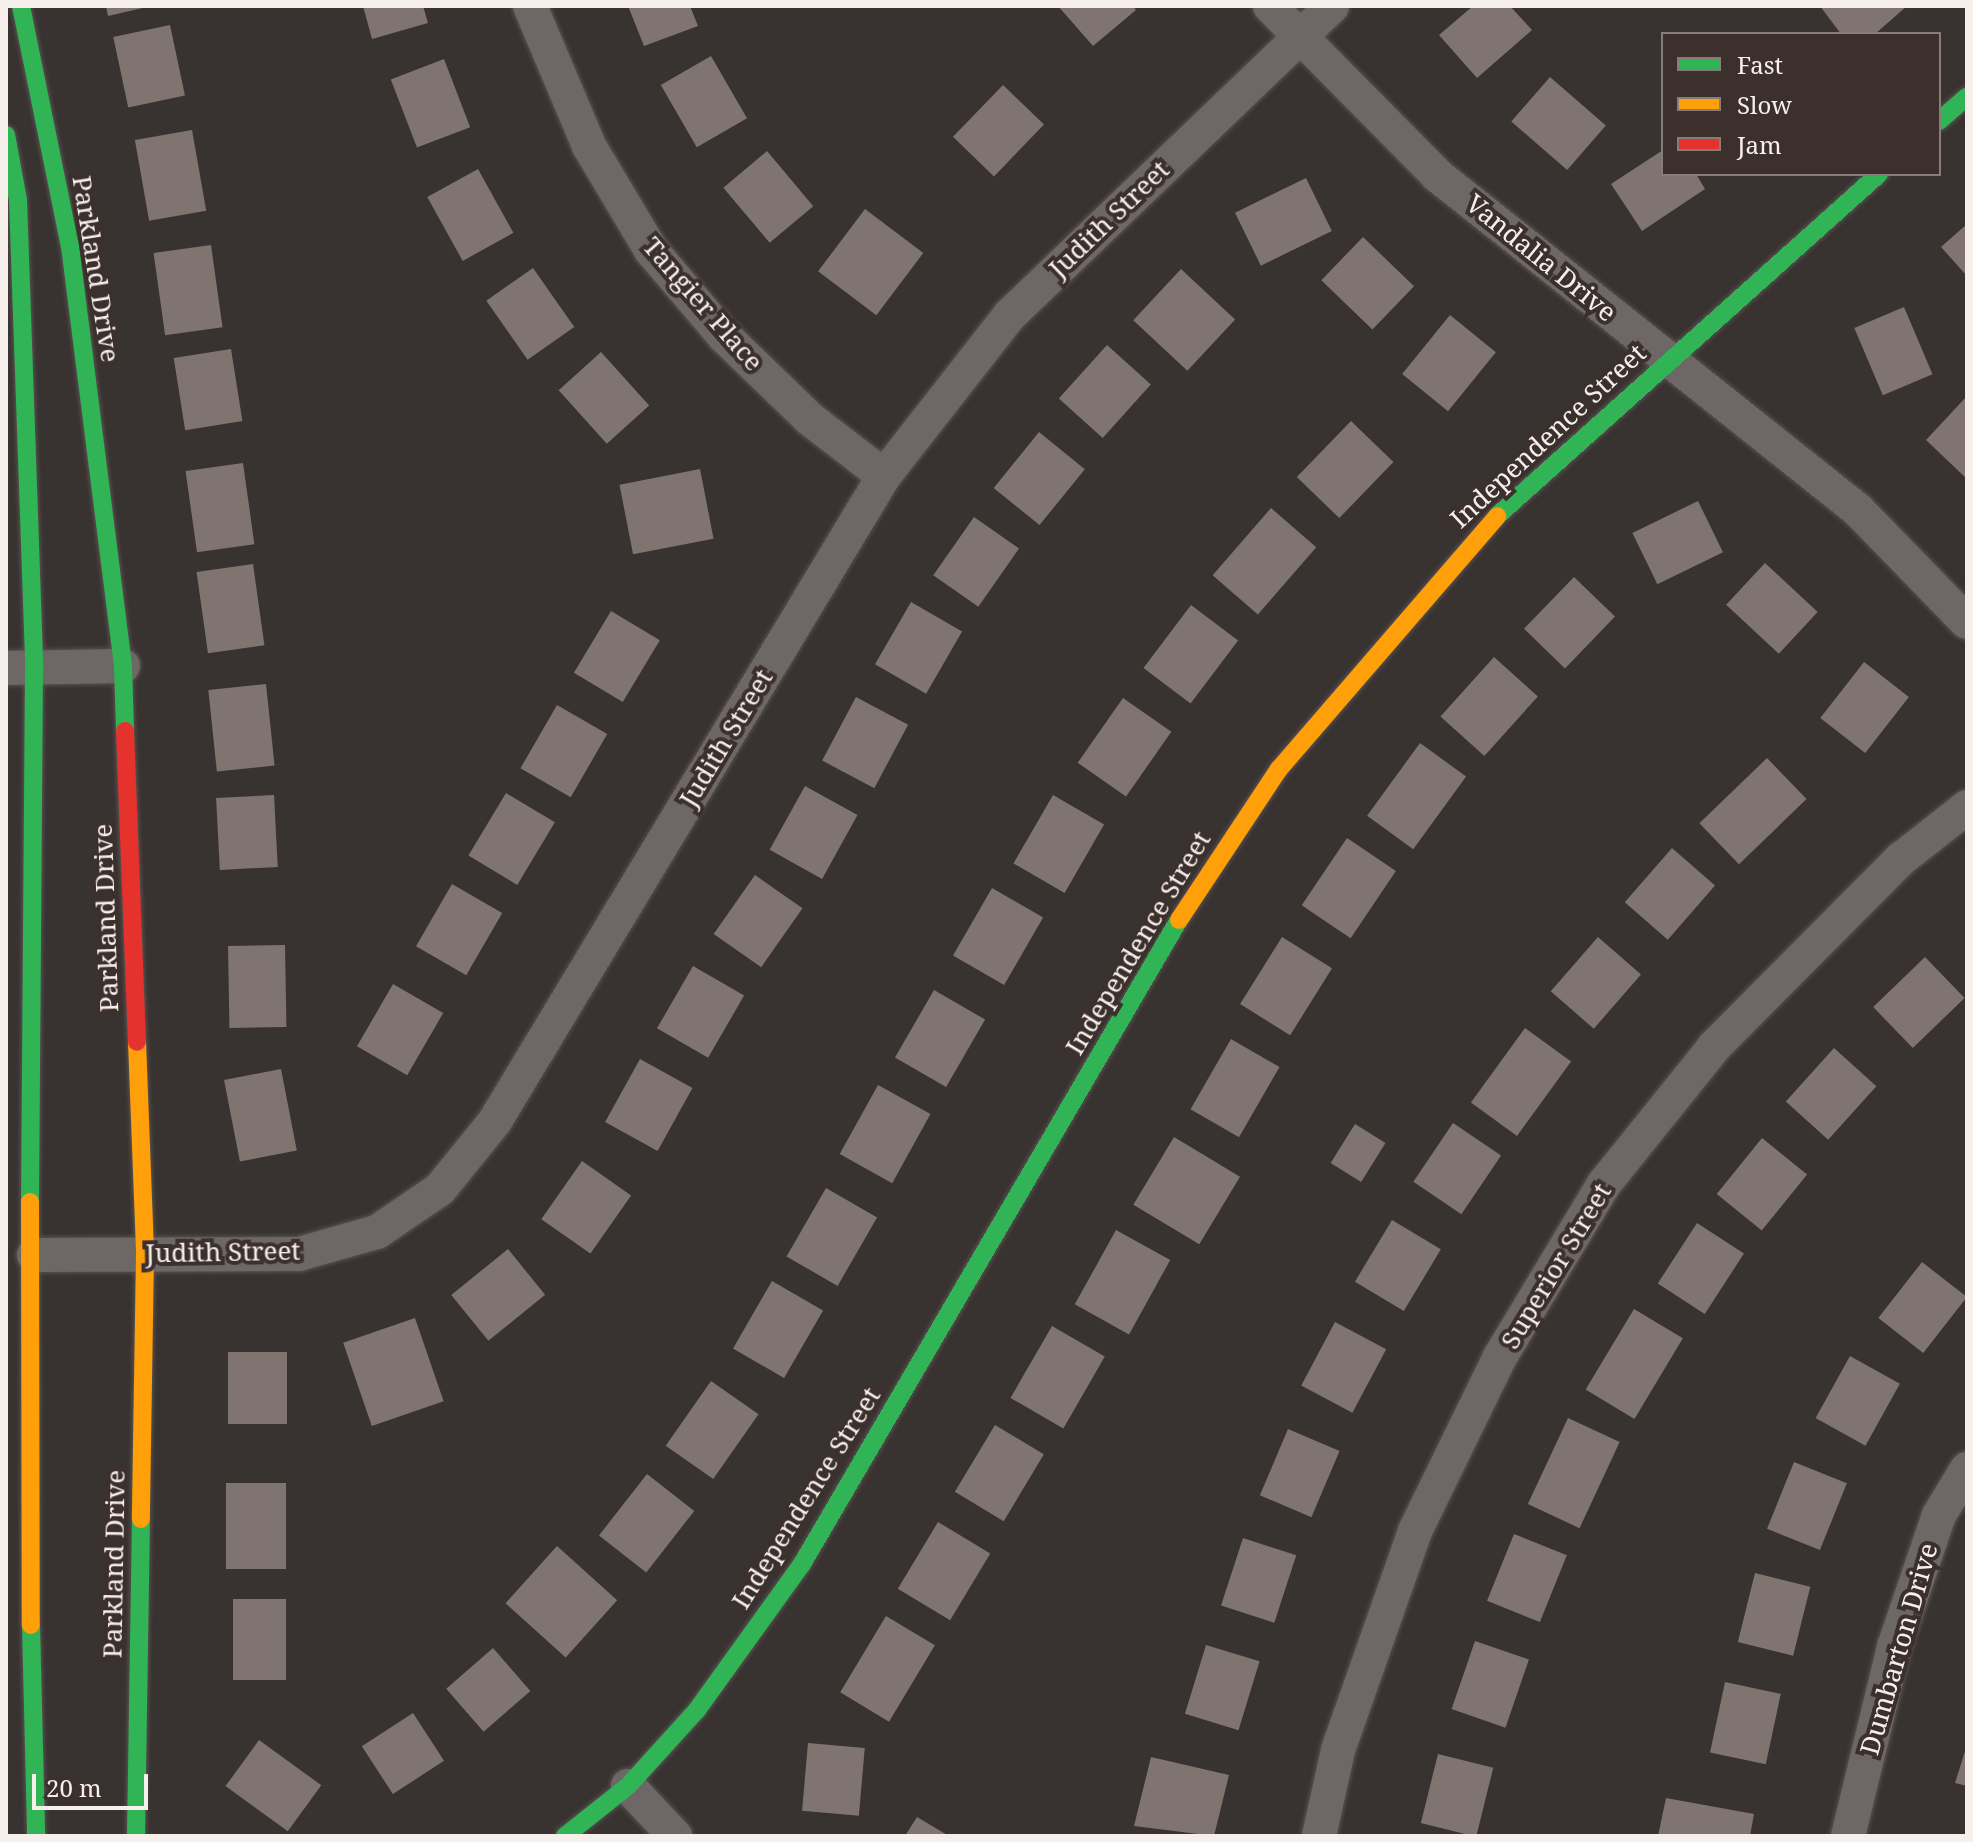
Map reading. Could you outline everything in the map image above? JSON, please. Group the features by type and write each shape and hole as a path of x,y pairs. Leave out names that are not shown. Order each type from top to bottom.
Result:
{"street":[{"name":"Parkland Drive","path":"21,6 70,246 123,666 145,1254 136,1836"},
{"name":"Tangier Place","path":"530,6 589,146 651,250 723,335 810,419 884,476"},
{"name":"Vandalia Drive","path":"1270,6 1437,175 1858,510 1967,622"},
{"name":"Judith Street","path":"34,1255 299,1254 377,1232 440,1189 495,1121 884,476 1010,315 1332,6"},
{"path":"1941,119 1967,97"},
{"path":"6,135 18,200 20,669 34,1255 28,1491 36,1836"},
{"name":"Independence Street","path":"565,1836 628,1786 697,1710 802,1564 1198,888 1279,769 1475,536 1877,176"},
{"path":"20,669 123,666"},
{"name":"Superior Street","path":"1319,1836 1338,1750 1415,1531 1500,1357 1604,1184 1714,1047 1901,859 1967,807"},
{"name":"Dumbarton Drive","path":"1848,1836 1894,1647 1939,1515 1967,1469"},
{"path":"628,1786 675,1836"}],"building":[{"path":"106,6 147,6 147,7 108,16"},
{"path":"363,6 423,6 428,23 372,39"},
{"path":"628,6 690,6 698,26 644,46"},
{"path":"1058,6 1133,6 1136,10 1093,46"},
{"path":"1473,6 1510,6 1532,30 1477,78 1439,35"},
{"path":"1820,6 1907,6 1877,32 1840,32"},
{"path":"170,25 185,95 128,107 113,37"},
{"path":"711,56 747,118 697,147 661,85"},
{"path":"444,59 470,127 417,148 391,79"},
{"path":"1550,77 1606,126 1567,170 1511,122"},
{"path":"1003,85 1044,125 994,176 953,137"},
{"path":"192,130 206,211 149,221 135,140"},
{"path":"767,151 813,206 770,243 723,188"},
{"path":"1661,151 1661,176 1697,176 1705,189 1642,231 1611,184"},
{"path":"478,169 513,233 463,261 427,197"},
{"path":"1306,178 1332,231 1261,266 1235,213"},
{"path":"865,209 923,253 876,315 818,271"},
{"path":"1967,224 1967,276 1941,247"},
{"path":"1363,237 1414,286 1372,329 1321,280"},
{"path":"211,245 223,327 165,335 154,253"},
{"path":"533,268 574,327 528,360 486,301"},
{"path":"1181,269 1235,319 1187,371 1133,320"},
{"path":"1904,307 1933,374 1883,395 1854,328"},
{"path":"1450,315 1496,352 1448,411 1402,374"},
{"path":"1107,345 1151,384 1103,438 1059,399"},
{"path":"231,349 242,421 185,430 174,358"},
{"path":"601,352 649,406 607,444 559,390"},
{"path":"1967,396 1967,479 1926,440"},
{"path":"1351,421 1393,462 1339,518 1297,477"},
{"path":"1039,432 1085,469 1040,525 994,488"},
{"path":"243,463 254,544 197,552 186,471"},
{"path":"700,469 714,539 633,554 620,485"},
{"path":"1698,501 1723,552 1657,584 1632,533"},
{"path":"1271,508 1316,547 1258,615 1213,575"},
{"path":"974,517 1019,549 978,607 933,575"},
{"path":"1765,563 1818,612 1779,654 1726,605"},
{"path":"253,564 264,645 208,653 197,572"},
{"path":"1574,577 1615,617 1565,668 1524,629"},
{"path":"911,602 962,632 926,694 875,664"},
{"path":"1191,605 1238,641 1191,704 1143,668"},
{"path":"611,611 660,640 623,702 574,673"},
{"path":"1494,657 1538,696 1484,756 1440,716"},
{"path":"1864,662 1909,697 1865,753 1820,718"},
{"path":"266,684 275,766 217,772 208,690"},
{"path":"856,697 908,725 874,788 822,761"},
{"path":"1123,698 1171,732 1126,797 1078,763"},
{"path":"557,705 607,734 571,797 520,768"},
{"path":"1420,743 1466,777 1413,849 1367,816"},
{"path":"1767,758 1807,799 1739,864 1699,823"},
{"path":"805,786 857,815 822,879 770,850"},
{"path":"506,793 555,822 517,885 468,856"},
{"path":"274,795 278,867 220,870 216,798"},
{"path":"1053,795 1104,824 1065,893 1014,863"},
{"path":"1347,838 1396,871 1351,938 1302,905"},
{"path":"1672,848 1715,885 1668,940 1625,902"},
{"path":"755,875 803,908 761,967 714,934"},
{"path":"452,884 502,913 466,975 416,946"},
{"path":"992,888 1043,918 1004,985 953,956"},
{"path":"1282,937 1332,968 1290,1035 1240,1004"},
{"path":"1598,937 1641,974 1594,1029 1551,991"},
{"path":"285,945 286,1027 229,1028 228,946"},
{"path":"1925,957 1965,998 1913,1048 1873,1007"},
{"path":"693,966 744,995 708,1058 657,1028"},
{"path":"393,984 443,1013 407,1075 357,1046"},
{"path":"934,990 985,1019 946,1087 895,1058"},
{"path":"1525,1028 1571,1062 1517,1136 1471,1102"},
{"path":"1231,1039 1279,1067 1239,1137 1190,1109"},
{"path":"1834,1048 1876,1086 1828,1140 1786,1102"},
{"path":"640,1059 692,1088 658,1151 605,1122"},
{"path":"281,1069 297,1150 240,1162 224,1080"},
{"path":"878,1085 930,1114 892,1183 840,1154"},
{"path":"1453,1123 1501,1155 1461,1214 1413,1182"},
{"path":"1355,1124 1386,1143 1361,1182 1331,1163"},
{"path":"1174,1137 1240,1177 1199,1244 1133,1205"},
{"path":"1762,1138 1807,1175 1762,1230 1717,1194"},
{"path":"582,1161 631,1195 590,1254 541,1219"},
{"path":"826,1188 877,1218 838,1286 786,1256"},
{"path":"1392,1220 1441,1249 1404,1311 1355,1282"},
{"path":"1697,1223 1744,1253 1705,1314 1658,1283"},
{"path":"1116,1230 1170,1260 1129,1334 1075,1304"},
{"path":"508,1249 545,1295 488,1341 451,1295"},
{"path":"1922,1262 1967,1297 1923,1353 1878,1318"},
{"path":"772,1281 823,1310 784,1378 733,1349"},
{"path":"1634,1309 1683,1338 1634,1419 1586,1390"},
{"path":"415,1318 444,1401 372,1426 343,1343"},
{"path":"1335,1322 1386,1349 1352,1413 1301,1386"},
{"path":"1052,1326 1105,1356 1063,1428 1010,1398"},
{"path":"228,1352 287,1352 287,1424 228,1424"},
{"path":"1850,1356 1900,1384 1865,1446 1816,1418"},
{"path":"711,1381 759,1414 713,1479 666,1446"},
{"path":"1568,1418 1620,1442 1580,1528 1528,1504"},
{"path":"995,1425 1044,1454 1004,1521 955,1492"},
{"path":"1288,1429 1340,1451 1311,1517 1260,1495"},
{"path":"1794,1462 1847,1483 1820,1550 1767,1529"},
{"path":"647,1474 694,1511 646,1572 599,1535"},
{"path":"226,1483 286,1483 286,1569 226,1569"},
{"path":"938,1522 990,1553 950,1620 898,1589"},
{"path":"1514,1534 1567,1555 1540,1622 1487,1601"},
{"path":"1243,1538 1296,1555 1274,1623 1221,1606"},
{"path":"557,1546 617,1600 566,1657 505,1603"},
{"path":"1755,1573 1810,1587 1793,1656 1738,1642"},
{"path":"233,1599 286,1599 286,1680 233,1680"},
{"path":"886,1616 935,1645 889,1722 840,1692"},
{"path":"1475,1641 1529,1660 1505,1728 1452,1709"},
{"path":"1206,1645 1260,1661 1239,1730 1185,1714"},
{"path":"493,1648 530,1691 484,1732 446,1689"},
{"path":"1725,1682 1781,1694 1766,1764 1710,1752"},
{"path":"413,1713 444,1761 393,1794 362,1746"},
{"path":"259,1740 321,1785 288,1831 225,1786"},
{"path":"808,1743 865,1748 859,1816 802,1811"},
{"path":"1967,1745 1967,1786 1955,1783"},
{"path":"1438,1754 1493,1768 1476,1836 1421,1823"},
{"path":"1151,1757 1229,1775 1214,1836 1134,1826"},
{"path":"1666,1798 1754,1814 1750,1836 1658,1836"},
{"path":"917,1817 949,1836 905,1836"}],"traffic: fast":[{"path":"21,6 70,246 123,666 125,731"},
{"path":"1941,119 1967,97"},
{"path":"6,135 18,200 34,669 30,1202"},
{"path":"1497,516 1877,176"},
{"path":"565,1836 628,1786 697,1710 802,1564 1179,920"},
{"path":"136,1836 141,1519"},
{"path":"31,1625 36,1836"}],"traffic: slow":[{"path":"1179,920 1279,769 1497,516"},
{"path":"137,1042 145,1254 141,1519"},
{"path":"30,1202 31,1625"}],"traffic: jam":[{"path":"125,731 137,1042"}]}
